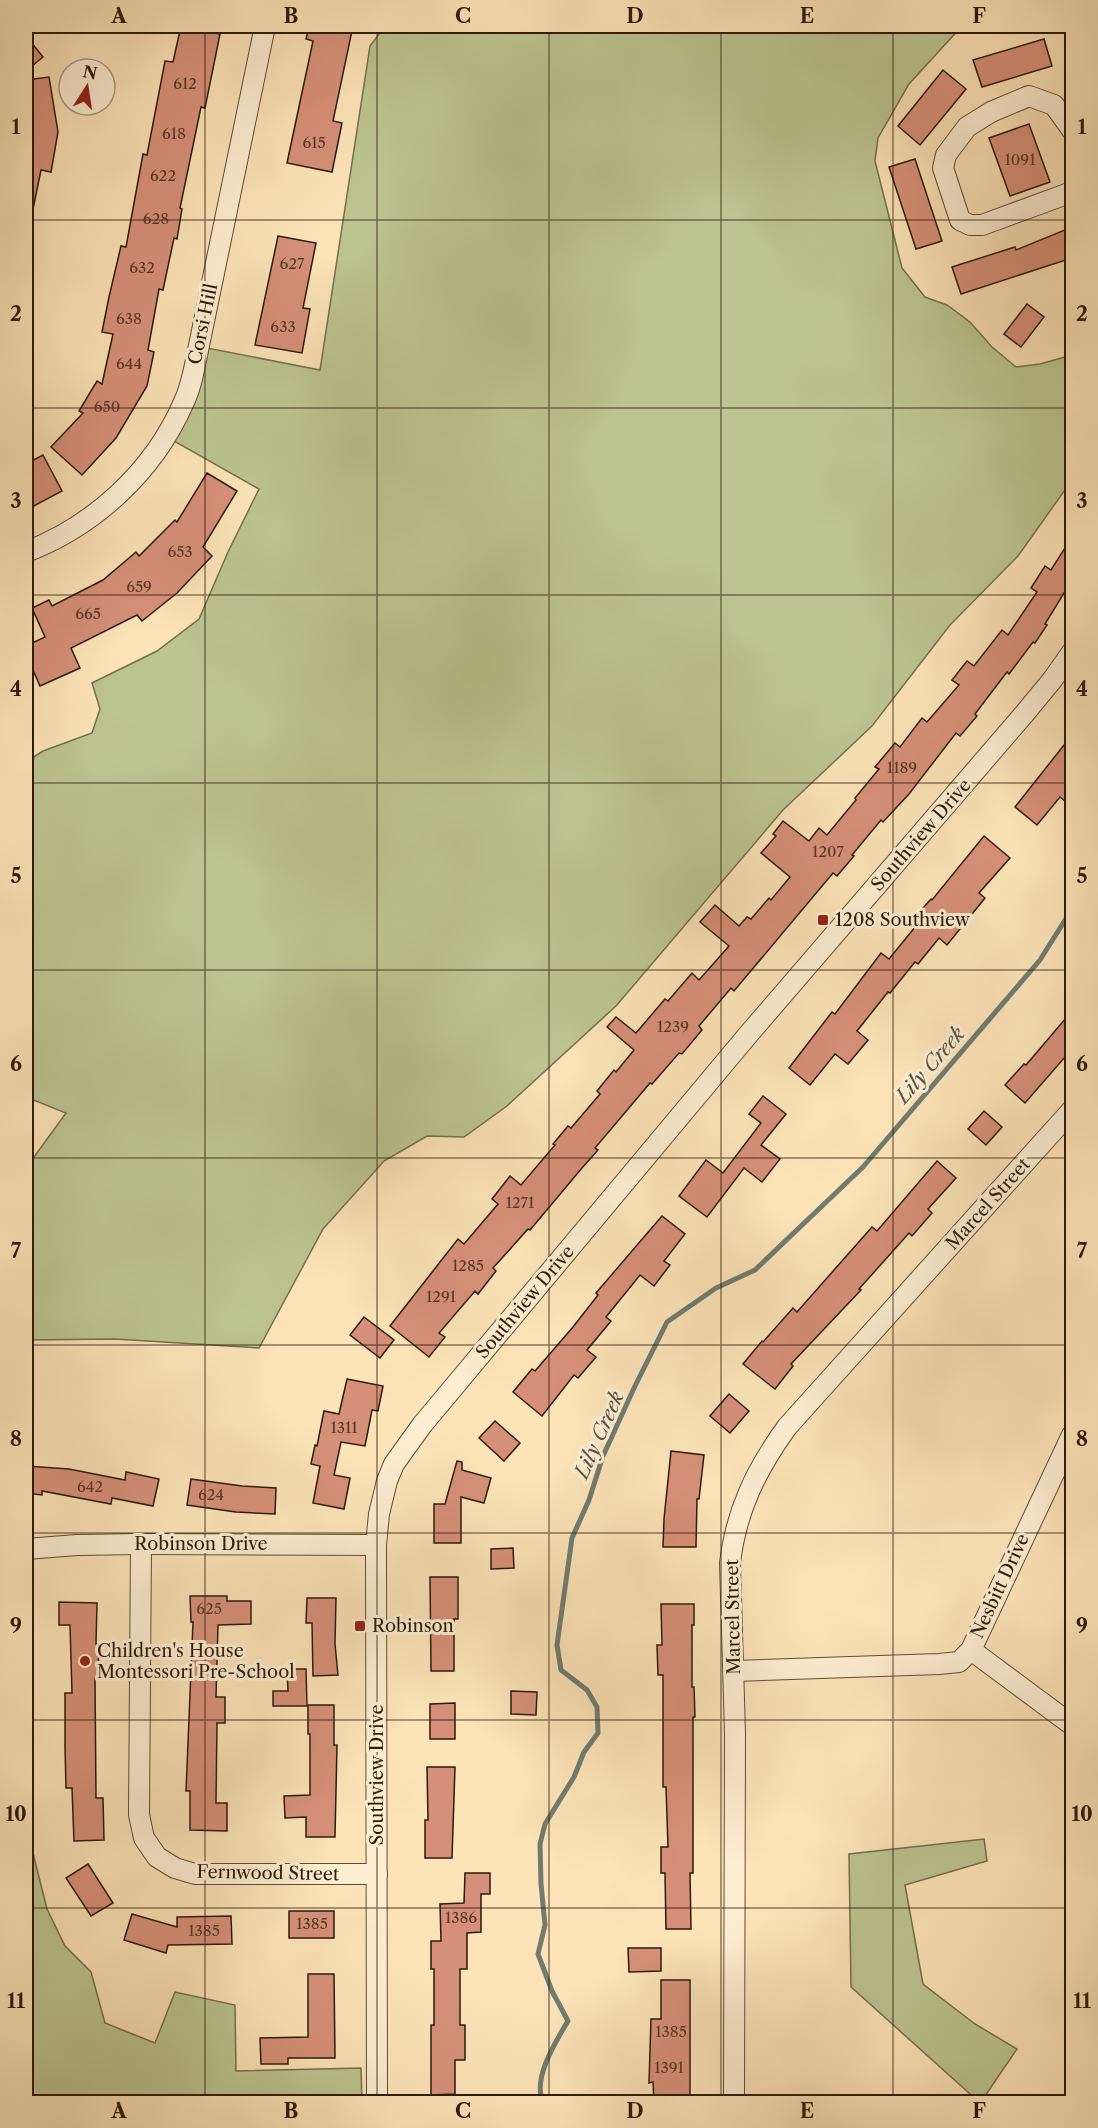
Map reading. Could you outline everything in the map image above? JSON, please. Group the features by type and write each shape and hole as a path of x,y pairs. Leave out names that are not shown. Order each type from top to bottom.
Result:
{"street":[{"name":"Corsi Hill","path":"26,552 69,531 118,495 153,458 184,403 196,360 265,26"},
{"path":"1072,130 1054,105 1029,96 991,112 967,127 946,155 943,168 960,220 970,225 982,225 1072,192"},
{"name":"Southview Drive","path":"377,2103 376,1545 379,1514 387,1481 394,1464 403,1450 740,1044 1025,713 1072,652"},
{"name":"Marcel Street","path":"738,2102 734,1671 730,1563 732,1542 743,1503 756,1474 787,1427 1072,1110"},
{"name":"Nesbitt Drive","path":"734,1671 959,1662 971,1650 1072,1435"},
{"name":"Robinson Drive","path":"26,1549 141,1544 376,1545"},
{"name":"Fernwood Street","path":"141,1544 139,1815 144,1838 151,1850 164,1863 195,1874 377,1874"},
{"path":"971,1650 1072,1725"}],"green space":[{"path":"385,26 962,26 909,84 878,138 875,161 902,268 925,297 947,305 970,322 992,347 1016,367 1040,364 1072,355 1072,480 1018,556 950,625 872,726 783,810 616,1006 507,1106 464,1137 427,1136 384,1161 323,1229 259,1348 115,1339 26,1340 26,1168 66,1113 26,1097 26,762 43,751 92,733 100,709 92,683 157,651 199,619 259,489 165,436 197,346 320,370 370,46"},
{"path":"984,1839 987,1861 905,1885 923,1984 975,2024 1017,2049 979,2102 851,1987 849,1854"},
{"path":"26,1853 33,1853 47,1909 65,1946 91,1972 105,2023 155,2043 175,1992 235,2005 236,2071 361,2068 362,2102 26,2102"}],"building":[{"path":"181,26 220,34 205,108 201,107 180,208 182,209 177,239 174,238 163,290 159,289 148,350 154,352 147,386 116,438 82,475 51,447 83,413 79,411 97,381 102,384 113,334 102,332 109,297 121,246 126,247 143,154 147,155 165,61 173,62"},
{"path":"309,26 353,26 333,121 342,123 332,172 287,163 313,41 306,39"},
{"path":"26,36 43,57 26,71"},
{"path":"1044,39 1052,66 982,87 973,60"},
{"path":"943,70 966,89 920,145 898,126"},
{"path":"49,77 58,132 51,172 41,170 32,214 26,213 26,80"},
{"path":"1029,124 1050,182 1010,196 989,138"},
{"path":"915,159 942,241 916,249 889,167"},
{"path":"1072,227 1072,258 961,294 952,267 1015,247 1016,250"},
{"path":"278,236 316,243 303,308 310,309 302,353 255,345"},
{"path":"1027,304 1044,317 1021,347 1004,334"},
{"path":"43,455 62,491 32,507 26,494 26,464"},
{"path":"207,473 237,491 203,547 212,556 177,593 142,621 137,615 71,648 80,668 40,686 26,654 26,646 45,637 32,608 49,600 52,606 103,580 136,552 139,556 175,520 177,522"},
{"path":"1072,537 1072,580 1035,643 1033,642 1009,674 1007,672 975,714 977,716 960,736 956,733 909,794 883,822 881,820 837,876 833,873 734,991 731,988 699,1026 702,1030 682,1054 679,1053 652,1084 650,1083 595,1148 598,1150 530,1230 528,1229 493,1268 496,1271 478,1294 475,1291 439,1333 445,1337 429,1357 390,1326 458,1239 464,1244 498,1204 492,1199 510,1176 521,1185 568,1126 571,1128 600,1094 597,1091 614,1070 616,1072 634,1050 607,1027 616,1017 636,1033 665,999 668,1001 692,973 699,980 729,946 700,922 715,905 739,926 747,917 751,919 769,898 771,900 790,877 761,853 776,836 773,834 783,821 809,841 819,828 827,835 879,769 875,767 895,743 900,747 922,718 927,722 959,685 952,680 967,661 974,666 1002,630 1008,635 1037,592 1031,588 1045,566 1051,570"},
{"path":"1072,735 1072,807 1060,797 1037,825 1015,807"},
{"path":"984,836 1010,858 979,893 985,898 947,945 939,938 918,964 915,962 890,993 888,992 857,1031 868,1040 848,1064 835,1054 810,1085 789,1068 832,1012 835,1014 881,953 889,959 920,921 915,917 932,900"},
{"path":"1072,1011 1072,1049 1025,1103 1005,1085 1024,1064 1026,1065"},
{"path":"763,1096 786,1114 761,1145 780,1159 762,1182 744,1168 707,1217 679,1196 706,1160 723,1173 761,1123 749,1114"},
{"path":"984,1111 1002,1127 986,1145 968,1129"},
{"path":"937,1161 956,1178 928,1209 932,1213 912,1236 909,1233 859,1289 861,1290 791,1364 793,1366 775,1389 743,1364 793,1308 797,1312 872,1227 877,1231"},
{"path":"662,1216 685,1234 664,1261 670,1265 654,1286 640,1275 606,1317 611,1321 587,1350 596,1357 578,1378 574,1375 542,1416 513,1392 532,1369 535,1371 573,1327 598,1295 596,1293"},
{"path":"364,1317 394,1340 380,1358 350,1335"},
{"path":"347,1379 383,1386 378,1411 372,1410 365,1446 341,1442 334,1475 350,1478 344,1509 313,1503 320,1466 311,1464 324,1411 339,1414"},
{"path":"729,1394 749,1411 730,1433 710,1416"},
{"path":"495,1421 520,1443 504,1461 479,1438"},
{"path":"671,1451 704,1455 699,1499 697,1499 696,1547 663,1547"},
{"path":"457,1461 462,1462 462,1470 491,1478 484,1503 461,1497 461,1543 434,1543 434,1504 445,1504"},
{"path":"26,1466 69,1469 125,1480 126,1472 159,1479 153,1506 112,1498 111,1504 42,1491 42,1495 26,1493"},
{"path":"191,1479 276,1488 275,1514 236,1512 187,1505"},
{"path":"513,1548 514,1568 491,1569 491,1549"},
{"path":"430,1577 458,1577 458,1619 454,1619 454,1671 431,1671"},
{"path":"190,1596 227,1596 227,1601 251,1601 251,1624 218,1625 216,1697 225,1697 225,1723 217,1723 216,1803 227,1803 227,1831 190,1830 190,1791 186,1791 193,1622 191,1622"},
{"path":"307,1598 336,1598 335,1644 338,1675 313,1676 312,1623 306,1623"},
{"path":"59,1602 97,1603 96,1644 98,1644 99,1678 95,1678 96,1798 103,1798 104,1840 74,1841 72,1788 66,1788 65,1747 65,1693 72,1693 70,1625 59,1625"},
{"path":"661,1604 694,1604 692,1687 694,1687 695,1717 693,1717 693,1873 690,1873 691,1929 666,1929 665,1873 661,1873 661,1847 668,1847 666,1787 663,1787 663,1675 658,1675 657,1645 662,1645"},
{"path":"287,1669 306,1669 307,1706 273,1706 273,1691 288,1691"},
{"path":"511,1691 537,1692 536,1715 511,1714"},
{"path":"455,1703 455,1739 430,1739 430,1704"},
{"path":"308,1705 334,1705 334,1745 337,1745 335,1837 306,1837 306,1817 285,1818 284,1796 310,1795"},
{"path":"427,1767 455,1767 452,1858 425,1858 425,1820 428,1820"},
{"path":"88,1864 113,1903 91,1916 66,1878"},
{"path":"465,1873 490,1873 490,1894 481,1894 481,1932 467,1933 467,1969 460,1969 460,2025 465,2025 465,2060 455,2060 455,2094 431,2095 434,1969 431,1969 431,1941 441,1941 440,1904 464,1903"},
{"path":"289,1911 334,1911 334,1938 289,1938"},
{"path":"132,1914 177,1927 177,1917 231,1916 232,1944 168,1945 166,1953 124,1940"},
{"path":"628,1948 661,1948 661,1971 629,1972"},
{"path":"308,1974 334,1974 335,2058 288,2058 288,2064 261,2064 260,2038 308,2037"},
{"path":"661,1980 690,1980 690,2103 654,2103 653,2082 649,2083 651,2019 661,2019"}],"waterway":[{"name":"Lily Creek","path":"543,2102 540,2093 543,2072 552,2049 568,2021 552,1991 538,1954 545,1925 540,1844 545,1824 574,1777 584,1752 598,1733 597,1707 587,1690 561,1670 557,1645 572,1538 589,1500 603,1456 667,1322 716,1288 755,1270 863,1167 1040,960 1072,909"}],"place":[{"name":"1208 Southview","path":"823,920"},
{"name":"Robinson","path":"360,1626"},
{"name":"Children's House Montessori Pre-School","path":"85,1661"}]}
